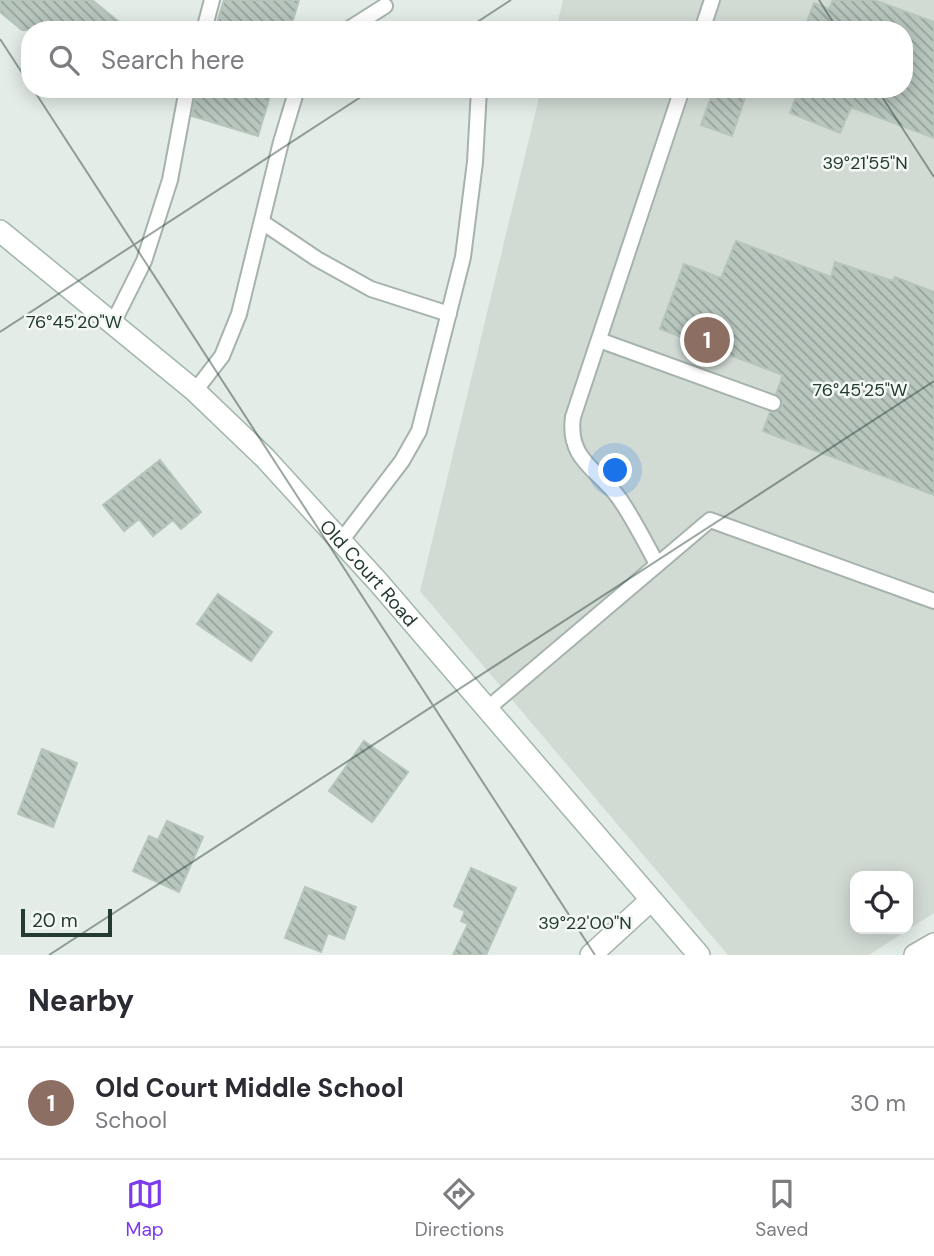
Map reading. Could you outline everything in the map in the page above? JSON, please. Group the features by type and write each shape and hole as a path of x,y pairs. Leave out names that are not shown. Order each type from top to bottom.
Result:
{"main road":[{"name":"Old Court Road","path":"0,231 195,391 265,458 341,541 699,955"},
{"path":"591,955 651,900"},
{"path":"915,955 934,944"}],"lane":[{"path":"206,21 212,0"},
{"path":"705,21 712,0"},
{"path":"361,21 385,6"},
{"path":"113,323 144,261 170,180 185,98"},
{"path":"195,391 222,356 239,314 294,98"},
{"path":"341,541 402,461 419,431 463,257 475,162 479,98"},
{"path":"657,564 619,499 606,482 589,469 576,449 571,431 573,417 679,98"},
{"path":"262,222 317,259 371,289 449,314"},
{"path":"599,340 773,402"},
{"path":"487,709 710,520 934,601"}],"shaded area":[{"path":"563,0 934,0 934,913 913,927 913,871 850,871 850,934 902,934 869,955 728,955 420,591 539,98 913,98 913,21 558,21"}],"building":[{"path":"0,0 92,0 118,21 21,21 21,29 0,12"},
{"path":"224,0 299,0 293,21 218,21"},
{"path":"833,0 874,0 934,22 934,138 851,107 840,133 790,113 796,98 913,98 913,21 807,21 814,3 829,9"},
{"path":"195,98 269,98 258,136 192,116"},
{"path":"711,98 745,98 732,136 701,125"},
{"path":"736,241 831,277 835,262 893,281 895,277 934,292 934,495 763,431 770,412 782,407 782,401 776,394 783,375 660,329 684,264 721,278"},
{"path":"160,460 201,512 181,529 173,520 153,536 139,519 124,531 103,505"},
{"path":"218,594 272,632 251,661 197,624"},
{"path":"364,741 408,772 372,822 329,791"},
{"path":"42,749 77,763 53,827 18,814"},
{"path":"167,821 203,837 179,892 133,871 149,836 158,840"},
{"path":"471,868 516,888 486,955 453,955 468,924 461,921 465,911 454,906"},
{"path":"305,887 356,907 344,939 328,933 321,952 285,938"}],"place":[{"name":"Old Court Middle School","path":"707,340"}]}
